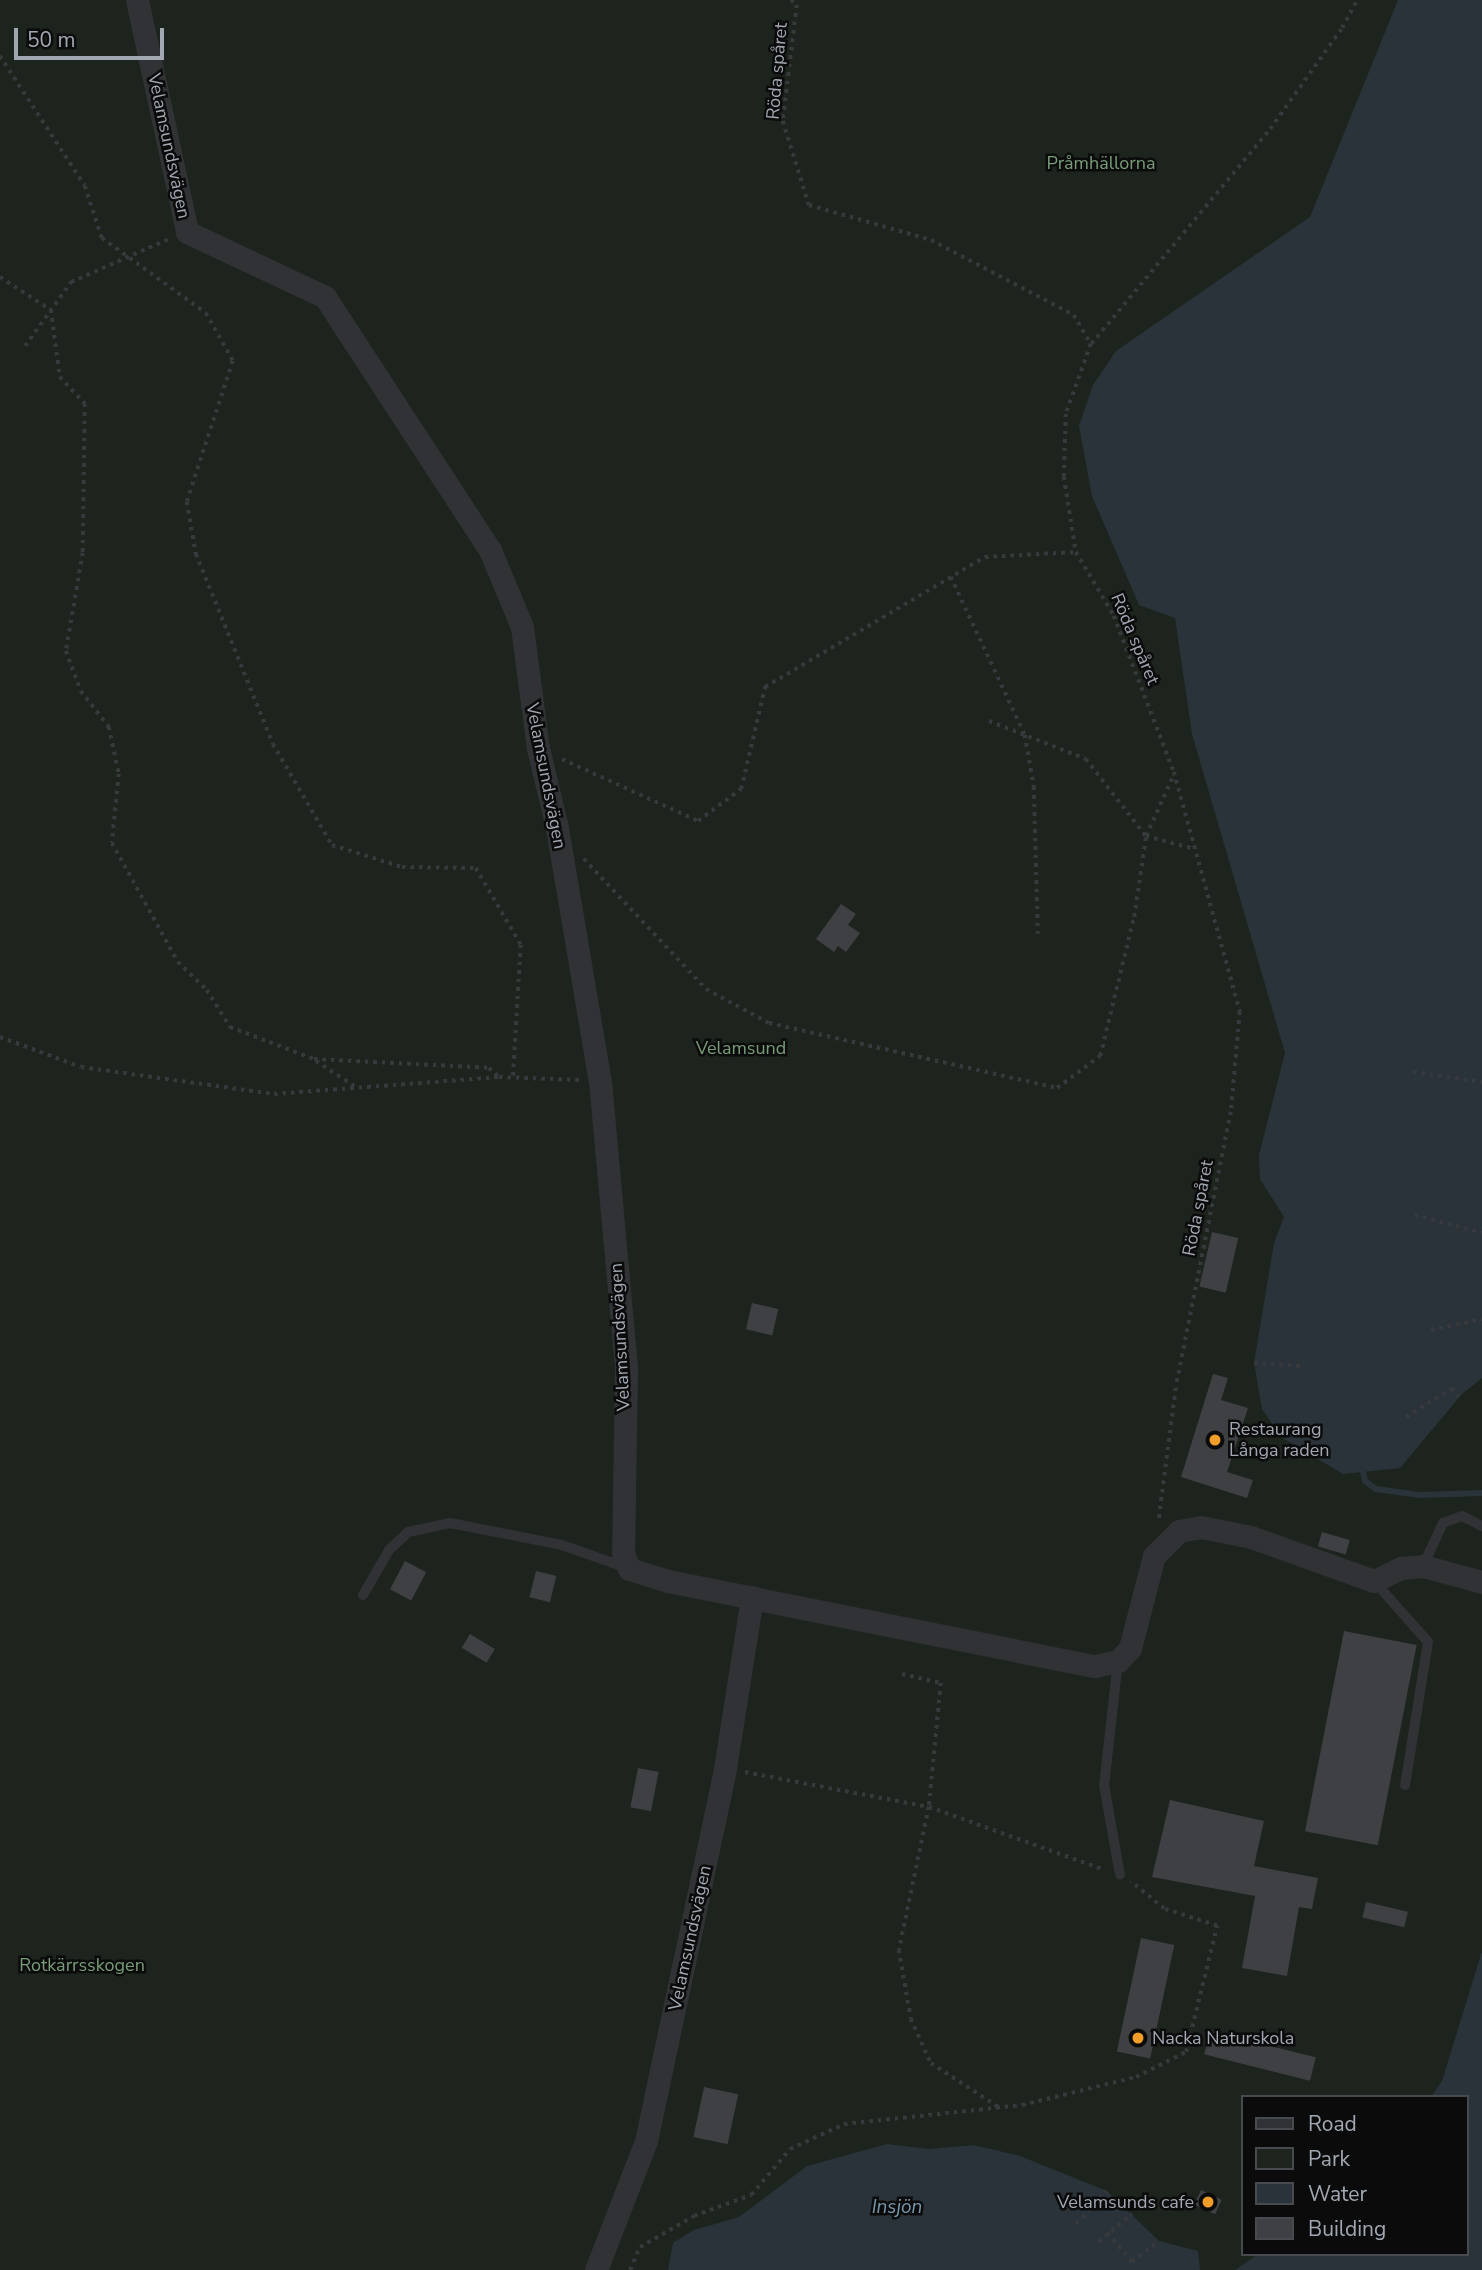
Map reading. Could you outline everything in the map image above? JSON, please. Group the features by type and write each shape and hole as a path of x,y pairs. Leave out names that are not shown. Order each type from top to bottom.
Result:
{"street":[{"name":"Velamsundsvägen","path":"137,0 187,232 326,297 490,550 522,627 538,748 557,828 600,1081 626,1368 623,1553 629,1569"},
{"path":"629,1569 752,1597 1095,1666 1118,1661 1137,1630 1154,1556 1179,1531 1200,1527 1251,1537 1374,1581 1401,1568 1423,1566 1482,1582"},
{"name":"Velamsundsvägen","path":"596,2270 646,2141 725,1769 752,1597"}],"lane":[{"path":"1423,1566 1443,1522 1462,1516 1482,1526"},
{"path":"363,1595 389,1550 408,1532 450,1523 562,1545 629,1569"},
{"path":"1374,1581 1428,1642 1405,1785"},
{"path":"1118,1661 1104,1785 1120,1875"}],"path":[{"name":"Röda spåret","path":"791,0 797,5 783,121 809,205 931,240 1074,315 1091,344 1066,414 1064,477 1076,552 1114,616 1174,772 1240,1012 1231,1112 1176,1388 1154,1556"},
{"path":"1091,344 1270,129 1342,28 1357,0"},
{"path":"0,56 85,186 103,238 206,313 233,361 187,502 196,554 273,744 332,845 402,867 476,868 521,945 513,1078"},
{"path":"25,346 71,282 187,232"},
{"path":"0,277 51,310 60,377 85,404 83,553 66,651 81,691 109,727 119,774 112,843 178,962 207,990 230,1027 314,1059 358,1088"},
{"path":"538,748 698,821 741,789 765,687 985,556 1076,552"},
{"path":"951,577 1025,735 1034,787 1038,934"},
{"path":"989,721 1086,760 1146,836 1195,849"},
{"path":"557,828 658,943 706,989 769,1023 1057,1088 1100,1056 1134,917 1146,836 1174,772"},
{"path":"0,1037 81,1067 274,1094 499,1077 600,1081"},
{"path":"314,1059 489,1068 499,1077"},
{"path":"1413,1072 1482,1082"},
{"path":"1415,1215 1482,1233"},
{"path":"1431,1330 1482,1319"},
{"path":"1254,1363 1304,1366"},
{"path":"1406,1417 1452,1388 1459,1397"},
{"path":"902,1674 941,1683 929,1807 899,1950 911,2019 931,2063 1000,2108"},
{"path":"630,2270 640,2247 694,2216 751,2194 790,2149 844,2124 1000,2108 1136,2077 1186,2052 1217,1926 1164,1909 1120,1875 929,1807 725,1769"},
{"path":"1076,2224 1107,2191"},
{"path":"1098,2242 1132,2214"},
{"path":"1108,2233 1132,2262 1158,2241"}],"green space":[{"name":"Velamsund","path":"0,0 1482,0 1482,2270 0,2270"}],"water":[{"path":"1398,0 1482,0 1482,1378 1462,1394 1400,1468 1343,1474 1281,1437 1262,1409 1254,1363 1274,1243 1284,1217 1260,1179 1259,1155 1285,1053 1192,734 1175,618 1139,605 1092,496 1079,426 1093,385 1116,351 1310,217"},
{"path":"1482,1951 1482,2270 1235,2270 1255,2256 1468,2256 1468,2095 1432,2095 1442,2081"},
{"name":"Insjön","path":"887,2144 929,2149 974,2145 1020,2156 1107,2191 1159,2241 1198,2251 1200,2270 668,2270 673,2243 694,2230 739,2217 807,2166"}],"building":[{"path":"841,904 856,914 848,925 860,933 846,952 838,946 834,952 816,939"},
{"path":"1212,1232 1238,1238 1226,1293 1199,1287"},
{"path":"752,1303 778,1309 772,1335 746,1329"},
{"name":"Restaurang Långa raden","path":"1213,1374 1228,1378 1221,1400 1248,1408 1227,1472 1253,1480 1247,1498 1181,1477"},
{"path":"1322,1532 1350,1540 1346,1554 1318,1546"},
{"path":"405,1561 426,1572 411,1601 390,1589"},
{"path":"536,1571 556,1576 550,1602 529,1597"},
{"path":"1344,1631 1417,1645 1378,1845 1305,1831"},
{"path":"470,1634 495,1649 487,1663 462,1648"},
{"path":"638,1768 659,1772 651,1811 630,1807"},
{"path":"1170,1800 1264,1821 1254,1866 1318,1878 1312,1909 1299,1907 1287,1976 1242,1968 1255,1896 1152,1877"},
{"path":"1366,1902 1408,1912 1404,1927 1362,1918"},
{"path":"1141,1938 1174,1945 1150,2059 1117,2051"},
{"path":"1210,2031 1316,2057 1310,2081 1204,2054"},
{"path":"704,2087 738,2094 728,2144 693,2137"},
{"name":"Velamsunds cafe","path":"1201,2190 1222,2200 1215,2214 1194,2205"}],"waterway":[{"path":"1363,1472 1365,1481 1376,1489 1420,1495 1482,1493"}],"place":[{"name":"Restaurang Långa raden","path":"1215,1440"},
{"name":"Nacka Naturskola","path":"1138,2038"},
{"name":"Velamsunds cafe","path":"1208,2202"}],"park label":[{"name":"Pråmhällorna","path":"1101,163"},
{"name":"Rotkärrsskogen","path":"82,1965"}]}
